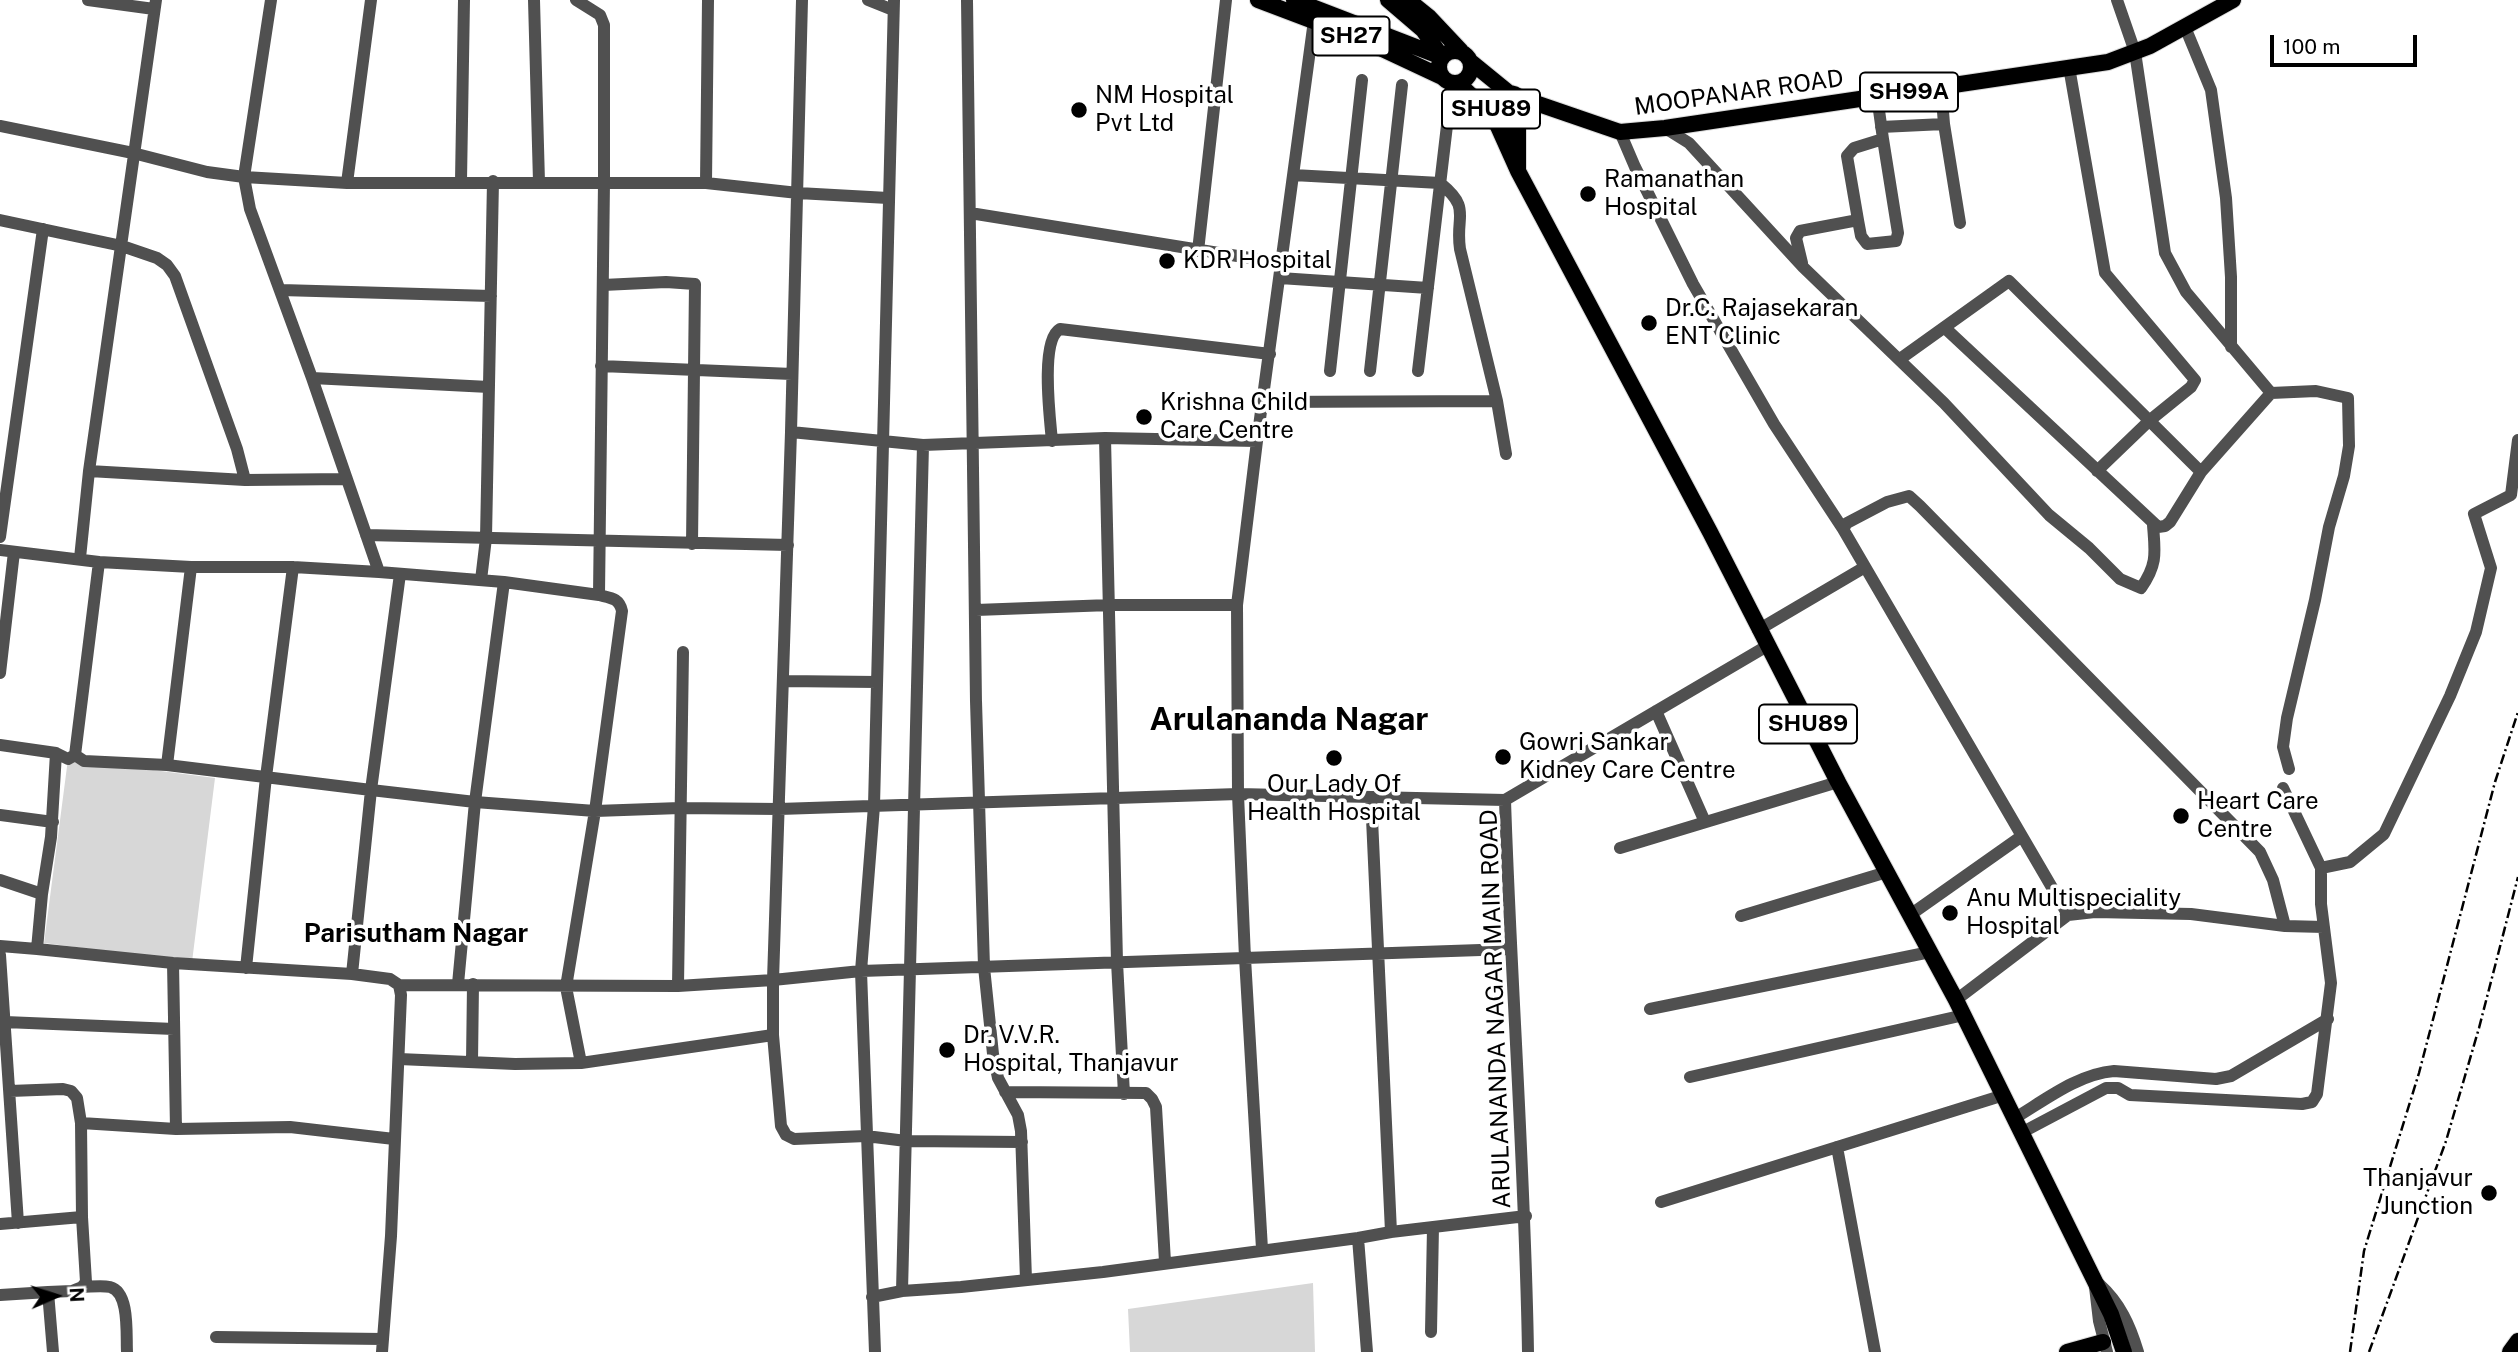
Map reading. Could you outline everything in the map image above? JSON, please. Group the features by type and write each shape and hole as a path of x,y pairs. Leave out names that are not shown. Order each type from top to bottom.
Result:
{"main road":[{"name":"SH27","path":"1258,0 1314,15 1442,57"},
{"name":"SH27","path":"1294,0 1314,15 1451,81"},
{"name":"SHU89","path":"1388,0 1423,30 1442,57"},
{"name":"SHU89","path":"1408,0 1429,17 1466,57 1515,95 1525,107 1518,171"},
{"name":"MOOPANAR ROAD","path":"1515,95 1620,132 1665,128 2108,62 2185,27 2233,0"},
{"name":"SHU89","path":"1466,57 1451,51 1442,57 1439,67 1493,118 1509,128 1522,121"},
{"name":"SHU89","path":"1451,81 1468,78 1471,74 1466,57"},
{"name":"SHU89","path":"1515,95 1495,99 1492,103 1493,118 1518,171 1710,532 1838,782 1956,1000 2114,1321 2124,1352"},
{"name":"MOOPANAR ROAD","path":"1522,121 1573,115"},
{"path":"2510,1352 2518,1341"},
{"path":"2067,1352 2105,1347"}],"street":[{"path":"80,558 89,471 155,4 88,0"},
{"path":"346,183 372,0"},
{"path":"461,181 464,0"},
{"path":"534,0 538,182"},
{"path":"576,0 600,15 604,25 598,595"},
{"path":"706,183 708,0"},
{"path":"802,0 788,545 773,980 773,1035 782,1126 786,1135 794,1139 866,1136 906,1141 1022,1142"},
{"path":"868,0 893,5 874,806 861,971 875,1352"},
{"path":"967,0 984,967 998,1078 1018,1115 1022,1142 1026,1280"},
{"path":"1198,251 1226,0"},
{"path":"2117,0 2135,51 2165,254 2186,292 2271,394"},
{"path":"267,1 244,177 250,209 379,572"},
{"path":"1262,1249 1238,794 1237,605 1314,15"},
{"path":"2185,27 2211,90 2226,198 2231,277 2231,347"},
{"path":"2070,67 2105,274 2195,380 2191,387 2149,421 2097,471"},
{"path":"1331,371 1362,80"},
{"path":"1418,371 1451,81"},
{"path":"1370,371 1402,85"},
{"path":"1941,87 1944,124 1960,223"},
{"path":"1877,96 1882,133 1898,233 1896,241 1867,244 1861,236 1847,156 1854,148 1882,133 1944,124"},
{"path":"0,126 133,153 207,172 244,177 346,183 706,183 798,193 888,198"},
{"path":"1665,128 1689,143 1802,267 1900,359 2012,473 2049,515 2089,548 2120,579 2141,588 2151,573 2155,559 2153,524"},
{"path":"1620,132 1634,167 1693,284 1774,424 1843,529 2068,915"},
{"path":"1293,175 1440,183 1455,195 1460,204 1460,249 1497,401 1506,454"},
{"path":"481,580 486,538 493,181"},
{"path":"970,213 1281,263"},
{"path":"0,220 122,246 157,258 167,265 175,276 237,449 245,480"},
{"path":"1802,267 1796,238 1800,231 1858,220"},
{"path":"0,537 43,229"},
{"path":"1280,278 1428,288"},
{"path":"1900,359 2009,281 2201,472"},
{"path":"603,285 666,282 695,284 692,544"},
{"path":"281,290 491,296"},
{"path":"1945,328 2153,524 2161,528 2170,522 2201,472 2271,394 2316,391 2348,398 2349,446 2344,476 2329,527 2287,718 2283,747 2289,769"},
{"path":"1052,441 1048,377 1052,337 1054,332 1060,329 1270,354"},
{"path":"601,366 792,374"},
{"path":"312,378 489,387"},
{"path":"1263,402 1497,401"},
{"path":"791,432 923,445 1105,438 1257,441"},
{"path":"1105,438 1111,605 1117,962 1124,1094"},
{"path":"2321,867 2350,862 2384,834 2450,696 2476,632 2491,568 2474,514 2511,495 2518,440"},
{"path":"902,1291 923,445"},
{"path":"89,471 245,480 347,480"},
{"path":"1843,529 1847,523 1887,502 1909,496 2260,852 2273,880 2285,926"},
{"path":"366,535 788,545"},
{"path":"0,550 99,562 191,567 293,567 505,582 598,595 614,598 620,603 622,611 595,811 566,987 581,1063"},
{"path":"0,673 14,552"},
{"path":"75,755 99,562"},
{"path":"167,765 191,567"},
{"path":"246,968 266,777 293,567"},
{"path":"1758,630 1865,567"},
{"path":"352,974 371,790 400,574"},
{"path":"458,984 475,802 505,582"},
{"path":"976,610 1111,605 1237,605"},
{"name":"ARULANANDA NAGAR MAIN ROAD","path":"1528,1352 1526,1216 1510,949 1505,800 1768,646"},
{"path":"678,985 683,652"},
{"path":"783,681 877,682"},
{"path":"1656,711 1705,822"},
{"path":"0,745 56,753 68,759 75,755"},
{"path":"37,949 53,822 56,753"},
{"path":"75,755 84,761 167,765 475,802 595,811 779,809 1238,794 1505,800"},
{"path":"1620,848 1838,782"},
{"path":"2018,1125 2106,1088 2118,1088 2130,1095 2312,1102 2317,1094 2331,983 2321,904 2321,867 2283,788"},
{"path":"1371,797 1391,1231"},
{"path":"0,815 53,822"},
{"path":"1910,915 2022,836"},
{"path":"1741,916 1887,872"},
{"path":"0,880 42,894"},
{"path":"1956,1000 2068,915 2095,912 2191,914 2285,926 2324,927"},
{"path":"0,946 173,963 352,974 390,979 399,985 566,987 773,980 861,971 1510,949"},
{"path":"1650,1009 1930,952"},
{"path":"0,955 18,1223"},
{"path":"173,963 176,1129"},
{"path":"472,1062 473,984"},
{"path":"216,1337 383,1345 399,1059 399,985"},
{"path":"1690,1077 1964,1016"},
{"path":"2018,1125 2086,1077 2113,1071 2216,1079 2231,1076 2328,1019"},
{"path":"5,1022 174,1029"},
{"path":"399,1059 581,1063 773,1035"},
{"path":"10,1091 71,1091 77,1098 81,1123 82,1217 87,1272 86,1282 82,1287"},
{"path":"1005,1092 1146,1093 1152,1099 1156,1107 1165,1262"},
{"path":"1661,1202 2004,1095"},
{"path":"81,1123 176,1129 290,1127 394,1139"},
{"path":"1837,1147 1875,1352"},
{"path":"872,1297 902,1291 1103,1272 1358,1238 1391,1231 1526,1216"},
{"path":"0,1224 82,1217"},
{"path":"1431,1332 1433,1227"},
{"path":"1358,1238 1367,1352"},
{"path":"2094,1280 2105,1347"},
{"path":"2094,1280 2113,1297 2130,1326 2138,1352"},
{"path":"0,1295 110,1287 118,1291 124,1301 127,1352"},
{"path":"48,1292 53,1352"}],"shaded area":[{"path":"68,759 215,778 192,962 44,943"},
{"path":"1313,1283 1315,1352 1130,1352 1128,1309"}],"railway":[{"path":"2350,1352 2364,1251 2419,1073 2495,782 2518,712"},
{"path":"2369,1352 2446,1141 2479,1028 2518,877"}],"place":[{"name":"NM Hospital Pvt Ltd","path":"1079,110"},
{"name":"Ramanathan Hospital","path":"1588,194"},
{"name":"KDR Hospital","path":"1167,261"},
{"name":"Dr.C. Rajasekaran ENT Clinic","path":"1649,323"},
{"name":"Krishna Child Care Centre","path":"1144,417"},
{"name":"Gowri Sankar Kidney Care Centre","path":"1503,757"},
{"name":"Our Lady Of Health Hospital","path":"1334,758"},
{"name":"Heart Care Centre","path":"2181,816"},
{"name":"Anu Multispeciality Hospital","path":"1950,913"},
{"name":"Dr. V.V.R. Hospital, Thanjavur","path":"947,1050"},
{"name":"Thanjavur Junction","path":"2489,1193"}],"district":[{"name":"Arulananda Nagar","path":"1289,720"},
{"name":"Parisutham Nagar","path":"416,934"}]}
